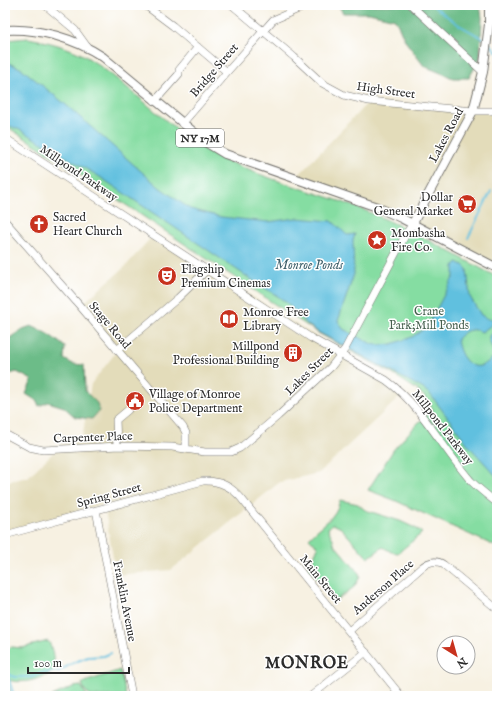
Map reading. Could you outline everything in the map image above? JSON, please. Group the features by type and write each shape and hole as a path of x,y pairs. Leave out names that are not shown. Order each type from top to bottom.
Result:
{"main road":[{"name":"Lakes Road","path":"412,223 473,111 483,72 490,5"},
{"name":"NY 17M","path":"5,30 21,29 38,31 62,37 88,48 103,57 182,124 207,143 225,154 368,203 412,223 497,268"}],"street":[{"path":"45,5 75,30 88,48"},
{"path":"145,5 173,26 227,72"},
{"name":"High Street","path":"232,5 294,57 322,83 344,95 369,101 473,111 497,111"},
{"name":"Bridge Street","path":"182,124 273,20 305,7 306,5"},
{"path":"411,5 483,72"},
{"path":"490,5 497,15"},
{"path":"155,102 179,74 179,70 198,47"},
{"name":"Millpond Parkway","path":"5,138 311,338 386,380 403,394 435,432 473,482 497,503"},
{"name":"Stage Road","path":"5,221 183,427 186,433 186,449"},
{"name":"Lakes Street","path":"186,449 226,453 240,448 331,368 346,348 412,223"},
{"path":"117,350 178,298 207,270"},
{"path":"117,446 116,420 128,410"},
{"name":"Carpenter Place","path":"5,434 29,447 43,450 117,446 172,447 186,449"},
{"name":"Spring Street","path":"5,535 203,481 219,482"},
{"name":"Main Street","path":"219,482 227,485 236,492 401,696"},
{"name":"Franklin Avenue","path":"96,510 132,696"},
{"name":"Anderson Place","path":"349,631 421,568 426,564 434,562 444,565 497,609"},
{"path":"311,696 366,652"}],"shaded area":[{"path":"369,101 497,111 497,268 401,218 295,179"},
{"path":"153,235 386,380 403,394 319,473 280,482 171,570 116,575 104,504 5,531 5,482 28,477 62,444 82,439 91,384 117,351 80,306 126,266"}],"green space":[{"path":"338,5 480,5 482,18 480,58 469,78 453,78 424,66 406,42 395,19 369,13 343,13"},
{"name":"Crane Park;Mill Ponds","path":"28,38 57,45 85,56 120,81 187,137 204,149 223,159 256,173 377,215 497,277 497,547 394,500 368,490 394,449 419,422 433,410 424,396 416,389 391,373 318,333 42,149 5,127 5,40"},
{"path":"31,326 49,335 65,347 64,359 73,364 84,365 85,391 97,403 99,411 92,419 75,417 64,407 48,402 39,406 37,401 26,394 32,380 17,372 5,375 5,341 23,329"},
{"path":"340,500 358,504 365,510 400,521 422,533 398,553 391,552 383,547 368,558 341,528 333,524 330,526 328,529 334,544 358,572 360,577 354,587 336,600 333,599 307,566 312,561 318,547 309,538 332,517"},
{"path":"48,641 51,646 55,663 51,673 40,678 23,682 6,679 11,696 5,696 5,648 22,648"},
{"path":"120,670 126,696 90,696 84,689 82,683"},
{"path":"81,686 87,696 52,696 73,687"}],"water":[{"name":"Monroe Ponds","path":"5,61 22,69 65,104 159,187 190,209 221,217 268,222 296,218 332,221 347,235 355,234 353,241 354,274 338,321 343,329 372,344 392,344 412,337 427,327 454,276 454,266 457,262 463,265 467,269 470,297 481,315 488,319 497,319 497,321 482,332 471,330 462,334 457,339 461,353 467,362 471,365 480,366 486,364 494,357 489,336 497,331 497,477 469,446 430,394 422,388 318,332 308,325 287,303 279,297 100,177 20,130 5,124"}],"waterway":[{"path":"432,5 459,25 484,39"},
{"path":"489,43 497,52"},
{"path":"468,238 491,191"},
{"path":"6,673 14,677 32,677 42,673 59,671 88,657 104,656 111,653"},
{"path":"5,668 14,696"}],"place":[{"name":"Dollar General Market","path":"467,204"},
{"name":"Sacred Heart Church","path":"39,224"},
{"name":"Mombasha Fire Co.","path":"377,240"},
{"name":"Flagship Premium Cinemas","path":"167,276"},
{"name":"Monroe Free Library","path":"229,319"},
{"name":"Millpond Professional Building","path":"293,353"},
{"name":"Village of Monroe Police Department","path":"135,401"}],"district":[{"name":"MONROE","path":"307,662"}]}
